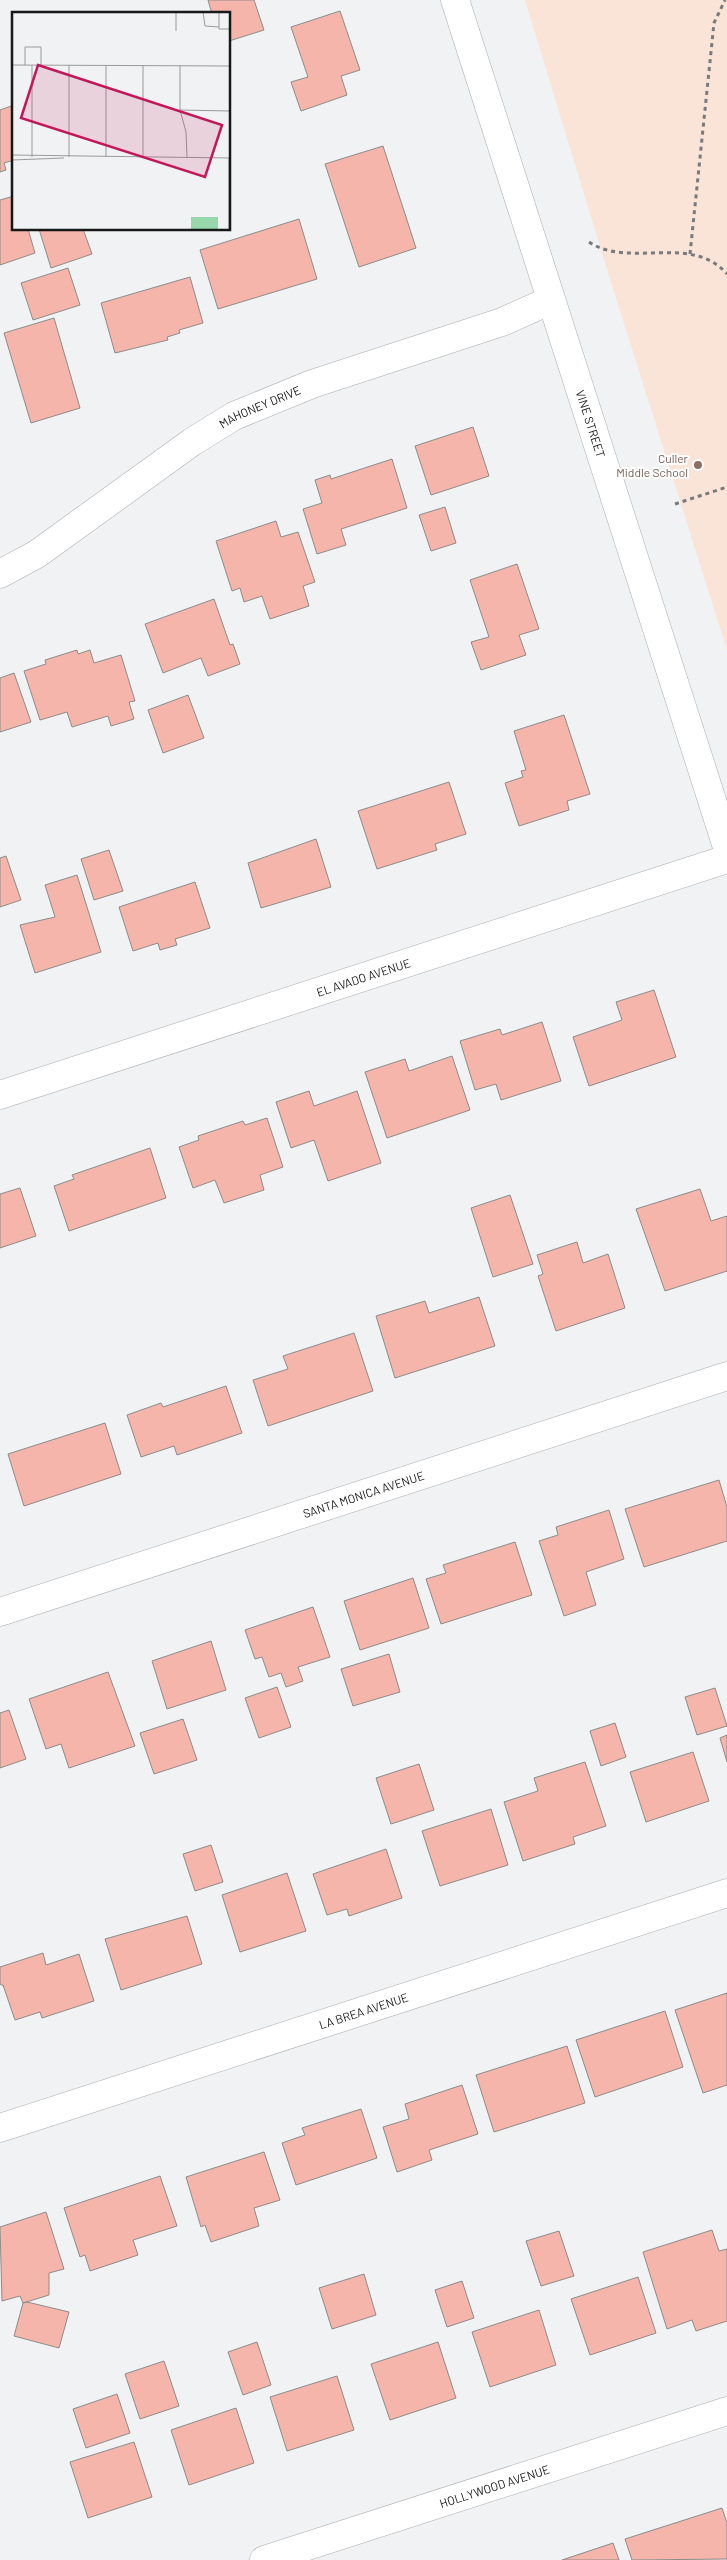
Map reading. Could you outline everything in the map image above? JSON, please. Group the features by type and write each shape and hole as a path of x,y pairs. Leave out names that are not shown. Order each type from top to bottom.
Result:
{"street":[{"name":"VINE STREET","path":"455,0 727,847"},
{"name":"MAHONEY DRIVE","path":"0,574 38,554 192,442 234,416 303,388 502,322 551,300"},
{"name":"EL AVADO AVENUE","path":"0,1095 727,859"},
{"name":"SANTA MONICA AVENUE","path":"0,1612 727,1376"},
{"name":"LA BREA AVENUE","path":"0,2128 727,1893"},
{"name":"HOLLYWOOD AVENUE","path":"264,2560 727,2411"}],"path":[{"path":"690,254 714,23 725,0"},
{"path":"589,242 606,250 690,254 705,259 727,274"},
{"path":"675,504 727,487"}],"shaded area":[{"name":"Culler Middle School","path":"525,0 727,0 727,650 610,279"}],"building":[{"path":"208,0 254,0 264,30 230,41 230,12 211,12"},
{"path":"340,11 360,70 341,76 347,95 301,111 291,82 308,77 291,27"},
{"path":"12,106 12,161 4,163 6,170 0,172 0,110"},
{"path":"383,146 416,248 359,267 325,164"},
{"path":"12,197 12,230 28,230 35,253 0,265 0,200"},
{"path":"299,219 317,279 218,309 200,250"},
{"path":"39,230 83,230 92,254 51,268"},
{"path":"68,268 80,305 33,320 21,283"},
{"path":"190,277 203,323 179,330 180,333 167,337 168,340 115,353 101,303"},
{"path":"54,318 80,408 31,423 4,333"},
{"path":"473,427 489,476 431,495 415,446"},
{"path":"392,459 407,508 341,529 346,545 317,554 303,509 322,503 315,480 330,475 331,479"},
{"path":"445,507 456,543 431,551 419,515"},
{"path":"276,521 281,537 298,532 315,582 303,586 309,606 270,619 262,596 244,602 240,588 232,591 216,541"},
{"path":"517,564 539,629 519,635 526,655 481,670 471,642 489,637 470,580"},
{"path":"214,599 230,645 233,644 240,664 208,676 201,658 163,673 145,624"},
{"path":"77,650 78,654 90,650 94,663 121,655 135,701 129,702 134,719 111,726 108,716 72,727 67,712 40,720 24,671 46,664 45,660"},
{"path":"14,673 31,722 0,732 0,678"},
{"path":"188,695 204,738 163,753 148,710"},
{"path":"564,715 590,794 567,801 569,810 519,826 505,783 523,777 521,771 526,770 514,731"},
{"path":"449,782 466,834 435,844 437,850 377,869 358,811"},
{"path":"316,839 331,887 261,908 248,863"},
{"path":"109,850 123,891 94,900 81,859"},
{"path":"6,856 21,900 0,907 0,858"},
{"path":"77,875 101,952 35,973 20,925 55,917 45,885"},
{"path":"195,882 210,928 175,939 177,945 160,950 158,943 133,951 119,907"},
{"path":"654,990 676,1057 589,1086 573,1037 622,1020 616,1002"},
{"path":"542,1022 561,1081 501,1100 496,1084 475,1090 460,1041 500,1029 502,1035"},
{"path":"452,1056 470,1110 387,1138 365,1072 405,1059 409,1071"},
{"path":"309,1091 314,1106 357,1091 381,1163 328,1181 314,1140 291,1148 276,1102"},
{"path":"267,1118 283,1167 260,1175 264,1190 224,1203 215,1180 193,1188 179,1147 199,1140 198,1136 243,1121 245,1125"},
{"path":"150,1148 166,1198 69,1231 54,1186 74,1179 72,1175"},
{"path":"20,1188 36,1236 0,1248 0,1194"},
{"path":"700,1189 711,1221 727,1216 727,1271 665,1291 636,1209"},
{"path":"510,1195 533,1264 493,1277 471,1208"},
{"path":"577,1242 583,1263 608,1254 625,1308 556,1331 538,1276 543,1274 537,1255"},
{"path":"479,1297 495,1346 395,1378 376,1316 425,1301 429,1313"},
{"path":"354,1333 373,1391 268,1426 253,1380 288,1369 283,1356"},
{"path":"226,1386 242,1433 177,1455 174,1446 141,1457 127,1415 161,1403 163,1407"},
{"path":"105,1423 121,1474 24,1506 8,1454"},
{"path":"719,1480 727,1507 727,1541 644,1567 625,1509"},
{"path":"609,1510 624,1559 586,1572 596,1605 564,1616 539,1541 558,1535 556,1527"},
{"path":"515,1542 532,1595 441,1624 426,1579 446,1573 443,1565"},
{"path":"413,1578 429,1628 360,1650 344,1601"},
{"path":"313,1607 330,1657 298,1667 303,1681 286,1687 281,1673 269,1677 262,1657 255,1659 245,1630"},
{"path":"211,1641 226,1690 167,1709 152,1661"},
{"path":"389,1654 400,1692 353,1706 341,1669"},
{"path":"108,1672 135,1746 69,1768 61,1744 46,1749 29,1699"},
{"path":"277,1687 291,1727 259,1738 245,1698"},
{"path":"715,1688 727,1726 697,1735 685,1697"},
{"path":"9,1710 26,1759 0,1768 0,1713"},
{"path":"183,1719 197,1760 154,1774 140,1733"},
{"path":"615,1723 626,1757 601,1766 590,1731"},
{"path":"727,1735 727,1762 720,1738"},
{"path":"693,1752 709,1801 646,1822 630,1772"},
{"path":"585,1762 606,1826 573,1837 575,1844 523,1861 504,1802 538,1791 534,1778"},
{"path":"419,1764 434,1810 391,1824 376,1778"},
{"path":"491,1809 508,1865 440,1886 422,1831"},
{"path":"211,1845 223,1882 195,1891 183,1854"},
{"path":"386,1849 402,1898 349,1916 347,1909 327,1915 313,1874"},
{"path":"287,1873 306,1931 240,1952 222,1895"},
{"path":"187,1916 202,1964 121,1990 105,1939"},
{"path":"43,1953 46,1965 79,1954 94,2001 42,2018 40,2012 15,2020 3,1985 0,1983 0,1967"},
{"path":"727,1993 727,2085 703,2093 675,2010"},
{"path":"665,2011 683,2067 595,2097 576,2040"},
{"path":"567,2046 585,2103 494,2132 476,2075"},
{"path":"462,2085 478,2134 429,2150 432,2160 397,2172 383,2127 409,2119 405,2104"},
{"path":"361,2109 377,2158 296,2185 282,2143 305,2135 302,2128"},
{"path":"264,2152 280,2200 254,2208 259,2226 211,2242 205,2225 201,2227 186,2177"},
{"path":"160,2176 177,2226 133,2240 138,2255 90,2271 85,2255 80,2257 64,2208"},
{"path":"46,2212 64,2269 49,2273 49,2295 23,2303 20,2296 2,2301 0,2227"},
{"path":"712,2230 719,2251 727,2249 727,2321 696,2331 692,2320 667,2329 643,2252"},
{"path":"559,2231 574,2276 541,2286 526,2241"},
{"path":"364,2274 376,2315 332,2329 319,2288"},
{"path":"638,2277 656,2333 590,2355 571,2299"},
{"path":"462,2281 474,2318 447,2327 435,2290"},
{"path":"27,2302 69,2312 59,2348 14,2336 23,2303"},
{"path":"539,2310 556,2365 490,2387 472,2332"},
{"path":"257,2342 271,2385 243,2395 228,2352"},
{"path":"438,2342 456,2398 390,2420 371,2364"},
{"path":"164,2361 179,2406 140,2419 125,2374"},
{"path":"337,2376 354,2430 287,2451 270,2397"},
{"path":"117,2394 130,2433 86,2448 73,2409"},
{"path":"236,2408 254,2463 189,2485 171,2430"},
{"path":"134,2442 152,2497 88,2518 70,2462"},
{"path":"722,2508 727,2523 727,2559 632,2560 625,2539"},
{"path":"613,2543 619,2560 562,2560"}],"place":[{"name":"Culler Middle School","path":"698,465"}]}
